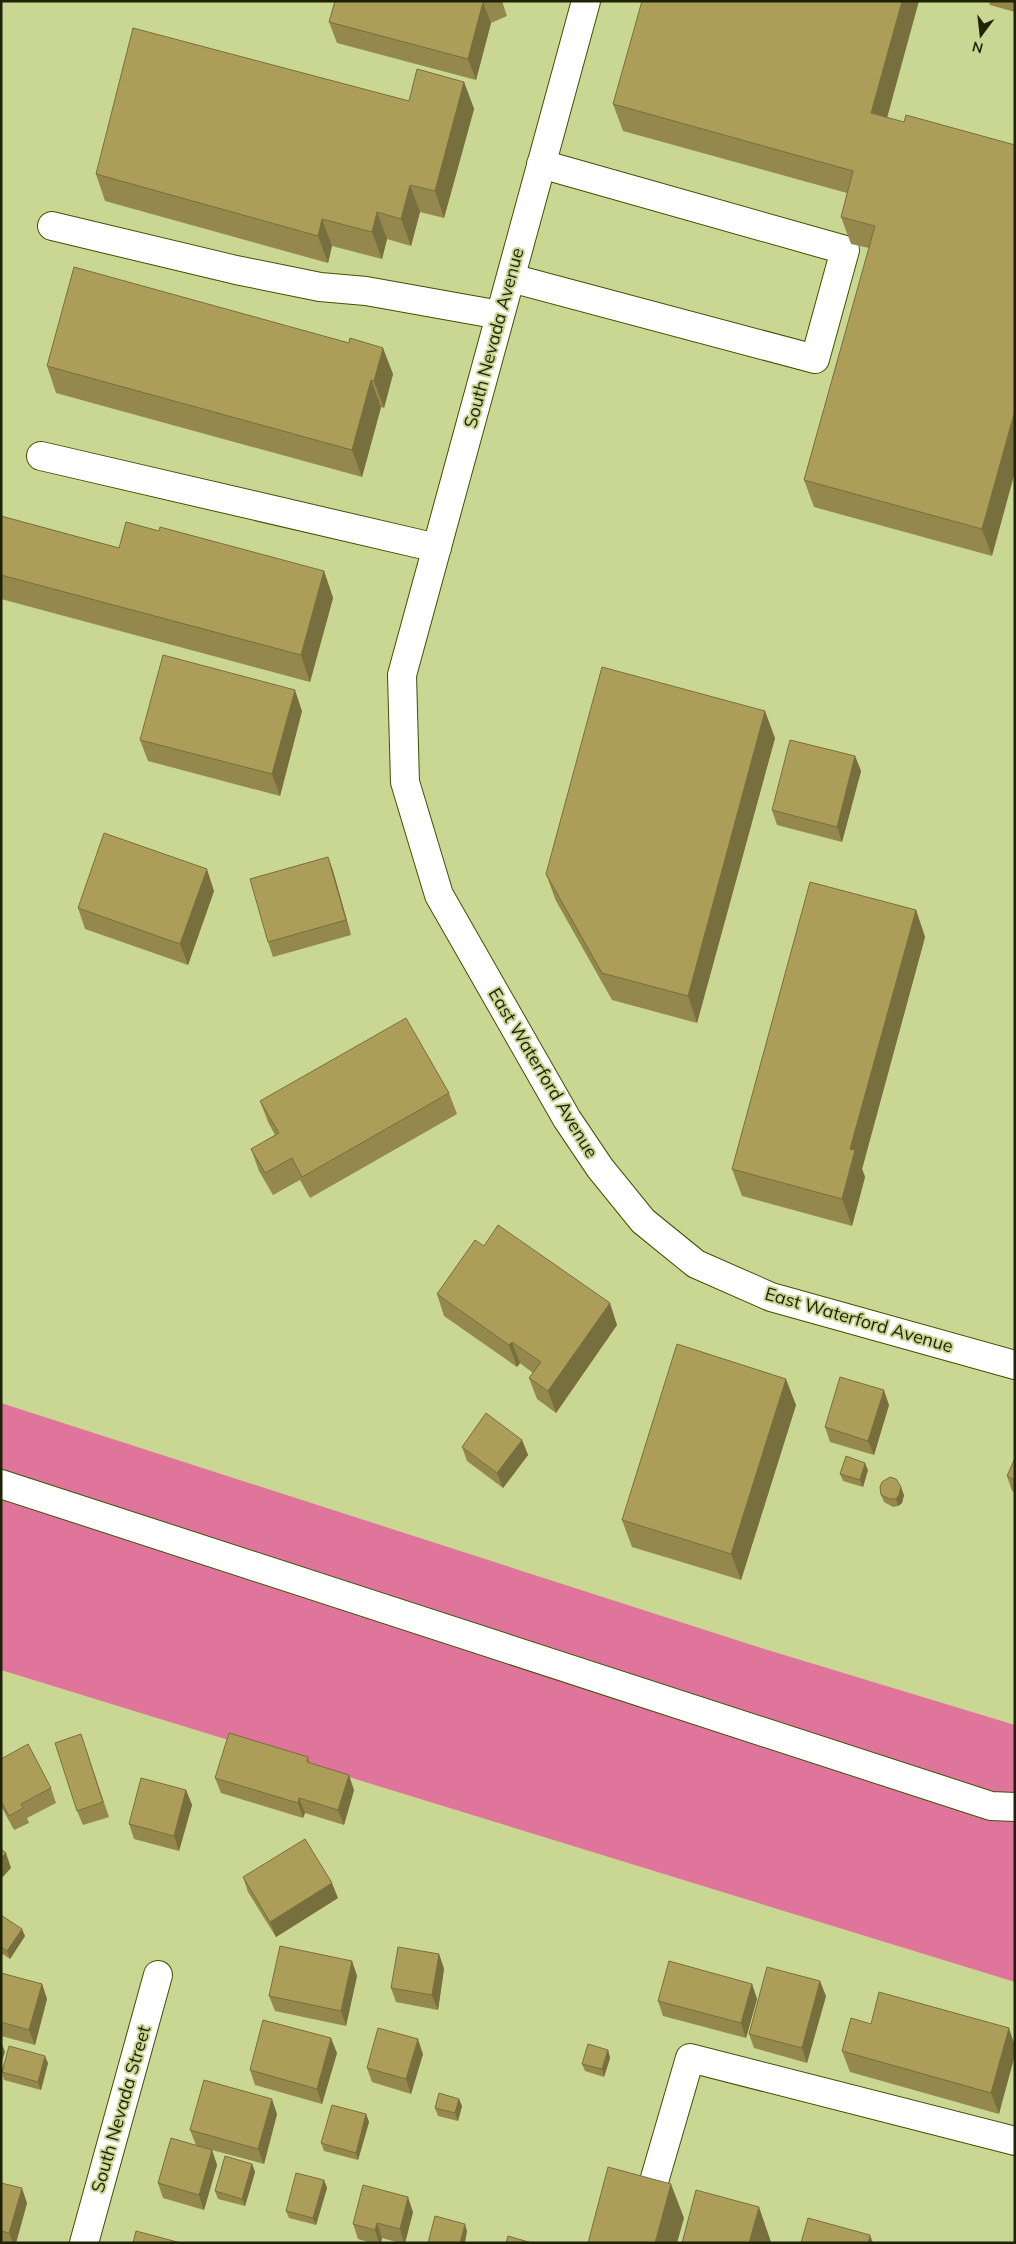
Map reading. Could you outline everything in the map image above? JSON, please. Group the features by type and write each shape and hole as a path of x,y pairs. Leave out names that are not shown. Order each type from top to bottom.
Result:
{"street":[{"name":"South Nevada Avenue","path":"402,675 586,1"},
{"path":"511,278 815,359 845,250 541,164"},
{"path":"52,226 245,272 500,315"},
{"path":"42,456 437,548"},
{"name":"East Waterford Avenue","path":"402,675 405,782 439,895 567,1119 600,1168 643,1221 696,1264 771,1297 1015,1365"},
{"path":"1,1484 991,1806 1015,1807"},
{"name":"South Nevada Street","path":"84,2243 158,1975"},
{"path":"655,2178 690,2058 1015,2141"}],"shaded area":[{"path":"1,1403 755,1646 1015,1725 1015,1982 1,1670"}],"building":[{"path":"335,1 485,1 483,2 468,59 329,22"},
{"path":"642,1 902,1 871,113 904,122 906,115 1015,145 1015,410 982,529 804,480 875,226 841,217 853,171 613,104"},
{"path":"133,28 409,101 417,69 464,82 435,191 410,185 401,219 377,212 372,232 322,219 318,236 96,174"},
{"path":"74,267 349,343 350,338 383,348 374,381 371,380 352,450 47,366"},
{"path":"1,516 119,548 126,522 159,531 160,527 324,571 301,655 1,575"},
{"path":"163,655 295,690 272,774 140,740"},
{"path":"602,667 765,711 688,996 602,973 546,874"},
{"path":"790,740 855,756 837,827 772,810"},
{"path":"104,833 207,869 180,944 78,908"},
{"path":"328,857 346,920 268,942 250,879"},
{"path":"810,882 916,910 850,1149 855,1150 842,1199 732,1169"},
{"path":"406,1018 449,1093 302,1177 292,1158 265,1173 251,1149 279,1133 260,1101"},
{"path":"498,1225 610,1303 548,1391 529,1378 541,1362 512,1342 509,1345 437,1294 475,1240 484,1246"},
{"path":"677,1344 786,1379 731,1554 622,1520"},
{"path":"840,1377 884,1390 868,1441 825,1427"},
{"path":"486,1413 522,1440 497,1473 462,1447"},
{"path":"846,1456 865,1463 860,1480 840,1474"},
{"path":"1015,1458 1015,1480 1007,1476"},
{"path":"890,1477 896,1479 901,1487 896,1499 890,1499 881,1495 880,1487 882,1482"},
{"path":"229,1733 308,1757 307,1762 349,1775 338,1810 299,1798 298,1803 215,1778"},
{"path":"81,1734 103,1802 77,1811 55,1743"},
{"path":"28,1744 51,1788 21,1804 23,1808 9,1816 1,1801 1,1759"},
{"path":"141,1778 186,1790 174,1836 129,1824"},
{"path":"305,1839 332,1883 270,1922 243,1877"},
{"path":"1,1849 6,1853 1,1858"},
{"path":"1,1915 22,1929 7,1951 1,1947"},
{"path":"280,1946 352,1961 341,2011 269,1996"},
{"path":"398,1947 439,1954 432,1995 391,1988"},
{"path":"669,1961 752,1984 741,2023 658,2001"},
{"path":"767,1967 820,1981 802,2048 749,2034"},
{"path":"1,1973 42,1984 29,2030 1,2022"},
{"path":"879,1992 1009,2028 991,2093 842,2051 851,2018 871,2024"},
{"path":"263,2020 331,2038 317,2089 250,2070"},
{"path":"378,2028 418,2039 406,2079 367,2068"},
{"path":"588,2044 608,2050 602,2069 582,2064"},
{"path":"9,2046 45,2056 38,2082 2,2072"},
{"path":"204,2080 272,2099 258,2149 190,2130"},
{"path":"439,2093 459,2099 455,2113 435,2108"},
{"path":"332,2105 366,2114 356,2153 321,2143"},
{"path":"171,2138 212,2150 199,2195 158,2183"},
{"path":"225,2156 252,2164 242,2199 215,2191"},
{"path":"608,2167 671,2184 655,2243 588,2243"},
{"path":"296,2173 324,2180 313,2218 286,2211"},
{"path":"1,2183 22,2188 9,2233 1,2231"},
{"path":"363,2185 408,2197 400,2229 377,2223 375,2230 353,2224"},
{"path":"696,2190 759,2207 749,2243 682,2243"},
{"path":"435,2216 465,2224 460,2243 428,2243"},
{"path":"808,2218 870,2235 868,2243 801,2243"},
{"path":"136,2231 181,2243 133,2243"},
{"path":"508,2236 532,2243 506,2243"}]}
